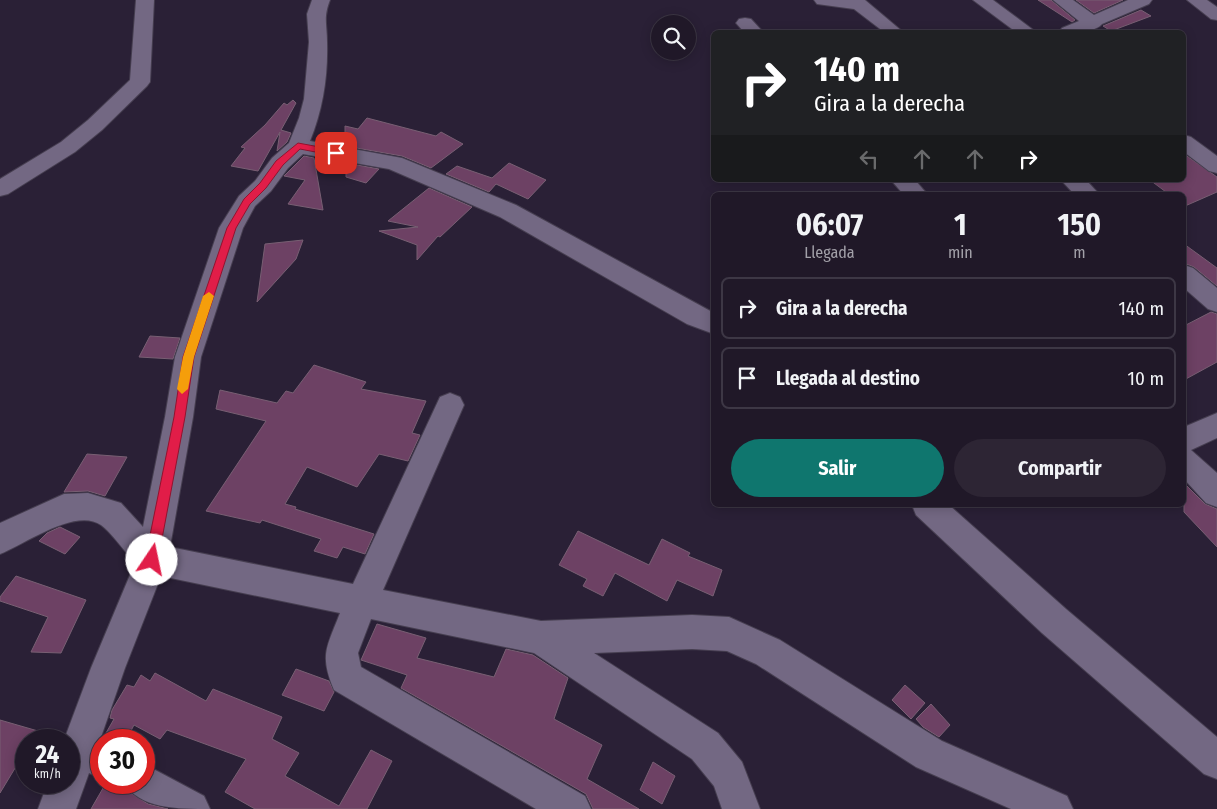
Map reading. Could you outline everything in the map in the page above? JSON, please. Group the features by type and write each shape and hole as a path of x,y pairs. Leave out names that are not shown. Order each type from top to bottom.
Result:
{"street":[{"path":"0,189 68,147 95,125 140,82 144,0"},
{"path":"83,762 152,560 179,417 188,357 231,228 247,202 263,186 280,163 298,146 309,118 314,99 318,42 316,14 321,0"},
{"path":"823,0 859,4 892,30"},
{"path":"982,0 1024,30"},
{"path":"1062,0 1094,23"},
{"path":"1074,30 1094,23 1143,0"},
{"path":"1196,0 1217,14"},
{"path":"1186,143 1217,166"},
{"path":"298,146 394,163 508,211 696,317 711,323"},
{"path":"904,182 914,192"},
{"path":"1074,182 1086,192"},
{"path":"1186,276 1217,302"},
{"path":"450,405 360,602 340,653 346,678 572,809"},
{"path":"1186,439 1217,425"},
{"path":"1186,462 1217,493"},
{"path":"0,539 64,508 88,507 110,513 152,560 541,638 692,632 729,634 768,652 929,754 1054,809"},
{"path":"929,507 1054,621 1217,761"},
{"path":"541,638 705,746 729,775 741,809"},
{"path":"155,789 191,809"},
{"path":"57,809 63,794"}],"building":[{"path":"1038,0 1051,0 1075,20 1072,22"},
{"path":"1076,0 1123,0 1094,13"},
{"path":"1141,10 1151,16 1114,30 1103,26"},
{"path":"293,100 296,103 281,130 291,133 287,142 277,151 280,132 258,171 231,166 245,148 241,147 265,125 284,103 287,105"},
{"path":"367,118 436,136 441,132 463,144 431,168 402,156 345,146 345,126 358,129"},
{"path":"1186,155 1217,177 1217,192 1186,206 1186,192 1166,192 1153,182 1186,182"},
{"path":"304,156 314,158 323,210 288,204 305,180 284,176"},
{"path":"346,163 379,169 366,183 346,177"},
{"path":"509,163 546,180 528,199 496,184 489,192 446,174 457,166 492,178"},
{"path":"429,188 472,207 440,237 438,236 417,260 417,245 379,231 418,227 388,221"},
{"path":"303,240 296,259 257,302 265,244"},
{"path":"1186,245 1217,268 1217,286 1194,267 1186,264"},
{"path":"1211,312 1217,314 1217,362 1186,379 1186,325"},
{"path":"150,336 180,338 173,359 139,357"},
{"path":"314,365 366,382 361,389 426,401 412,433 420,435 408,461 379,454 357,487 307,467 285,504 296,507 295,509 374,534 365,554 343,547 337,558 314,551 321,539 262,520 260,523 206,511 266,421 216,409 220,390 277,403 286,391 293,393"},
{"path":"87,454 127,457 105,496 88,491 64,492"},
{"path":"1186,485 1205,504 1217,509 1217,547 1184,512 1184,507 1186,507"},
{"path":"60,527 80,537 65,554 39,541 47,533"},
{"path":"578,531 649,565 662,539 690,553 688,556 722,570 713,596 677,580 667,601 615,573 603,596 583,586 587,579 559,565"},
{"path":"16,576 86,600 61,653 31,652 48,617 0,601 0,597"},
{"path":"377,624 426,638 417,658 494,677 506,649 533,655 568,678 554,719 602,745 587,779 639,809 593,809 586,794 401,688 407,675 361,660"},
{"path":"296,669 329,681 334,692 324,711 282,695"},
{"path":"155,673 206,701 213,689 282,717 272,739 299,753 285,776 339,806 371,750 392,761 367,809 255,809 225,792 246,759 167,730 160,739 155,736 155,729 141,729 134,725 132,729 108,729 114,719 110,718 112,710 127,685 134,687 141,675 150,681"},
{"path":"905,685 925,703 911,719 892,700"},
{"path":"931,704 950,725 939,737 923,727 916,719"},
{"path":"0,720 31,729 15,729 15,768 0,793"},
{"path":"653,762 675,776 662,804 640,790"},
{"path":"100,794 132,794 148,804 168,809 91,809"}],"slow traffic":[{"path":"182,389 188,357 209,296"}],"route":[{"path":"152,560 179,417 188,357 231,228 247,202 263,186 280,163 298,146 336,153"}]}
